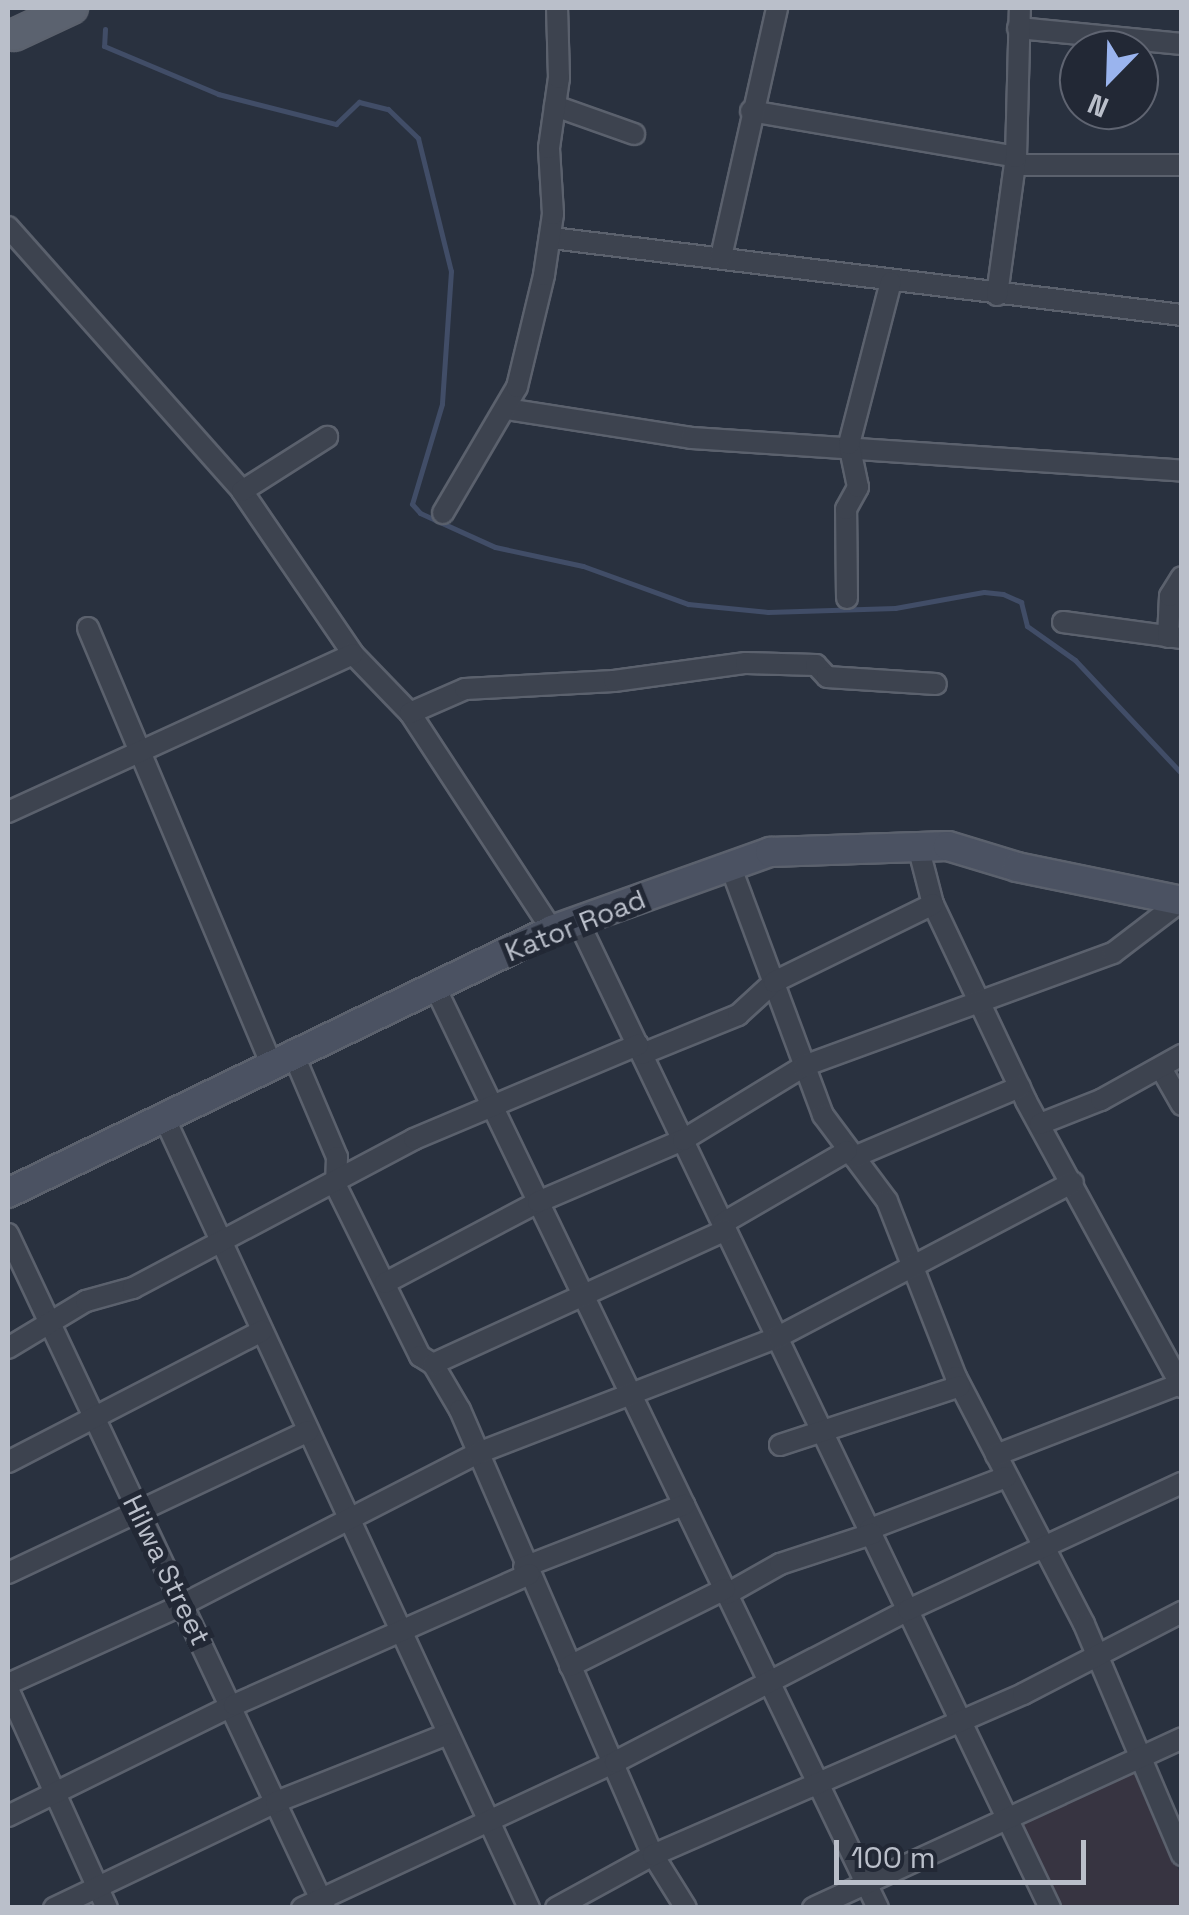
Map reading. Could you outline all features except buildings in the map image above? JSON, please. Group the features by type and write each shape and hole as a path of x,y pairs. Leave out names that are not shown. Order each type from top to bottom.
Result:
{"main road":[{"path":"22,29 72,8"},
{"name":"Kator Road","path":"8,1193 434,985 565,926 730,865 810,848 919,850 948,846 1017,868 1182,901"}],"street":[{"path":"443,513 506,408 552,238 549,148 555,106 558,8"},
{"path":"720,257 777,8"},
{"path":"997,295 1016,161 1019,18 1182,44"},
{"path":"555,106 634,134"},
{"path":"751,111 1016,161 1182,164"},
{"path":"8,227 242,491 353,654 410,713 565,926 640,1050 1050,1908"},
{"path":"552,238 1182,315"},
{"path":"847,598 846,509 858,487 849,444 892,282"},
{"path":"506,408 692,438 849,444 1182,471"},
{"path":"242,491 328,437"},
{"path":"1063,622 1175,637 1170,596 1182,577"},
{"path":"88,628 282,1057 337,1157 336,1186 420,1356 433,1364 478,1452 526,1570 616,1762 653,1855 686,1908"},
{"path":"8,812 353,654"},
{"path":"410,713 465,689 614,681 746,663 816,666 827,677 936,684"},
{"path":"919,850 933,904 982,1000 1020,1087 1181,1385 996,1455"},
{"path":"730,865 823,1116 887,1201 960,1386 1096,1654 1136,1759 1182,1856"},
{"path":"385,1283 538,1202 683,1140 804,1066 1113,953 1182,901"},
{"path":"8,1348 54,1325 86,1302 133,1288 220,1239 336,1186 414,1139 738,1015 774,982 933,904"},
{"path":"434,985 878,1908"},
{"path":"1040,1124 1162,1070 1182,1055"},
{"path":"1162,1070 1182,1105"},
{"path":"433,1364 724,1226 850,1154 1020,1087"},
{"path":"162,1115 528,1908"},
{"path":"107,1908 8,1687 350,1521 478,1452 778,1338 913,1262 1072,1182"},
{"name":"Hilwa Street","path":"8,1234 54,1325 92,1424 142,1512 182,1605 234,1704 316,1905"},
{"path":"8,1462 92,1424 262,1331"},
{"path":"780,1445 960,1386"},
{"path":"8,1574 308,1431"},
{"path":"570,1666 780,1564 871,1532 1006,1476"},
{"path":"316,1905 616,1762 908,1610 1182,1483"},
{"path":"8,1816 234,1704 401,1631 526,1570 684,1505"},
{"path":"556,1908 653,1855 961,1720 1182,1612"},
{"path":"54,1908 96,1884 276,1802 448,1734"},
{"path":"814,1908 1182,1738"}],"shaded area":[{"path":"1133,1767 1181,1875 1181,1907 1059,1907 1013,1818"}],"waterway":[{"path":"105,29 104,46 218,94 336,124 359,102 388,109 418,138 451,271 442,404 412,504 420,513 495,547 583,566 688,604 768,612 895,608 984,592 1003,594 1021,602 1027,626 1075,660 1182,774"}]}
